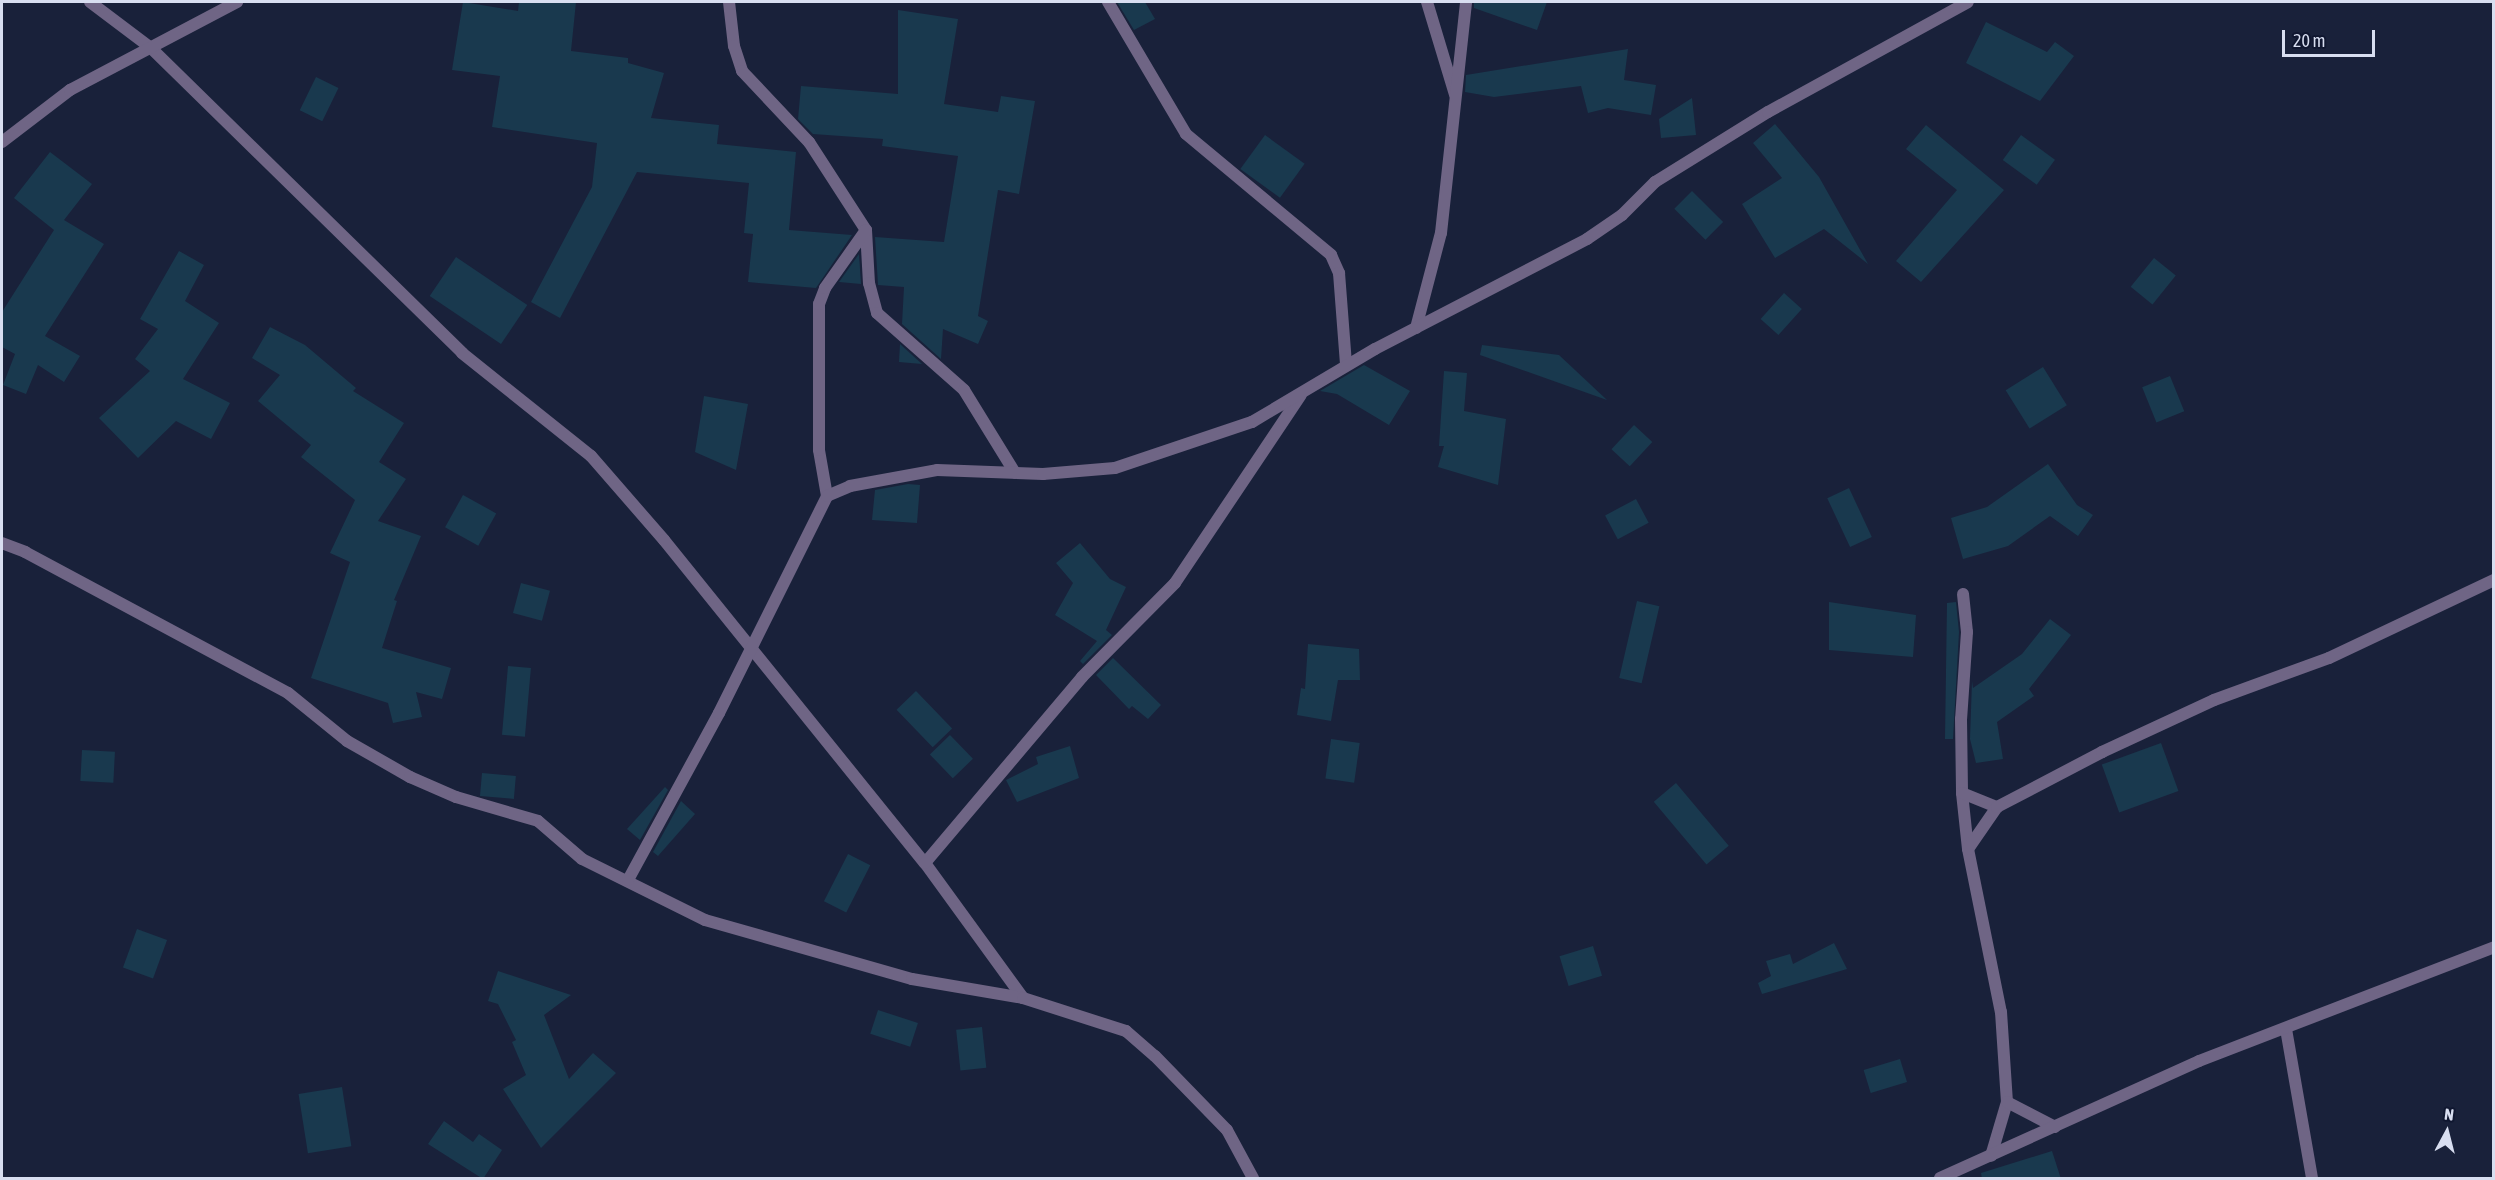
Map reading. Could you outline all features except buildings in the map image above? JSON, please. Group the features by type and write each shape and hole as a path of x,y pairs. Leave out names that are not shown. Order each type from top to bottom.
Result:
{"street":[{"path":"90,2 151,48 462,353 591,456 664,540 751,651 925,863 1023,999"},
{"path":"2,142 70,90 237,2"},
{"path":"729,2 734,46 742,71 809,142 866,230 869,283 877,313 964,390 1015,473"},
{"path":"1108,2 1186,134 1331,255 1339,273 1346,365"},
{"path":"1426,2 1457,101"},
{"path":"1416,328 1441,232 1466,2"},
{"path":"827,496 850,486 937,470 1015,473 1115,468 1252,422 1346,365 1587,239 1622,215 1655,182 1768,112 1968,2"},
{"path":"628,880 751,651 827,496 819,450 819,304 825,288 866,230"},
{"path":"925,863 1082,677 1175,583 1303,391"},
{"path":"2,543 288,693 346,741 410,777 456,797 538,821 582,859 705,920 912,979 1023,999 1126,1031 1155,1056 1227,1130 1253,1179"},
{"path":"1968,849 1997,807 2214,700 2329,658 2493,580"},
{"path":"1963,594 1967,632 1961,719 1962,793 1968,849 2001,1012 2007,1102 1991,1156"},
{"path":"1962,793 1997,807"},
{"path":"1940,1179 2199,1061 2493,947"},
{"path":"2286,1029 2312,1179"},
{"path":"2007,1102 2055,1127"}]}
